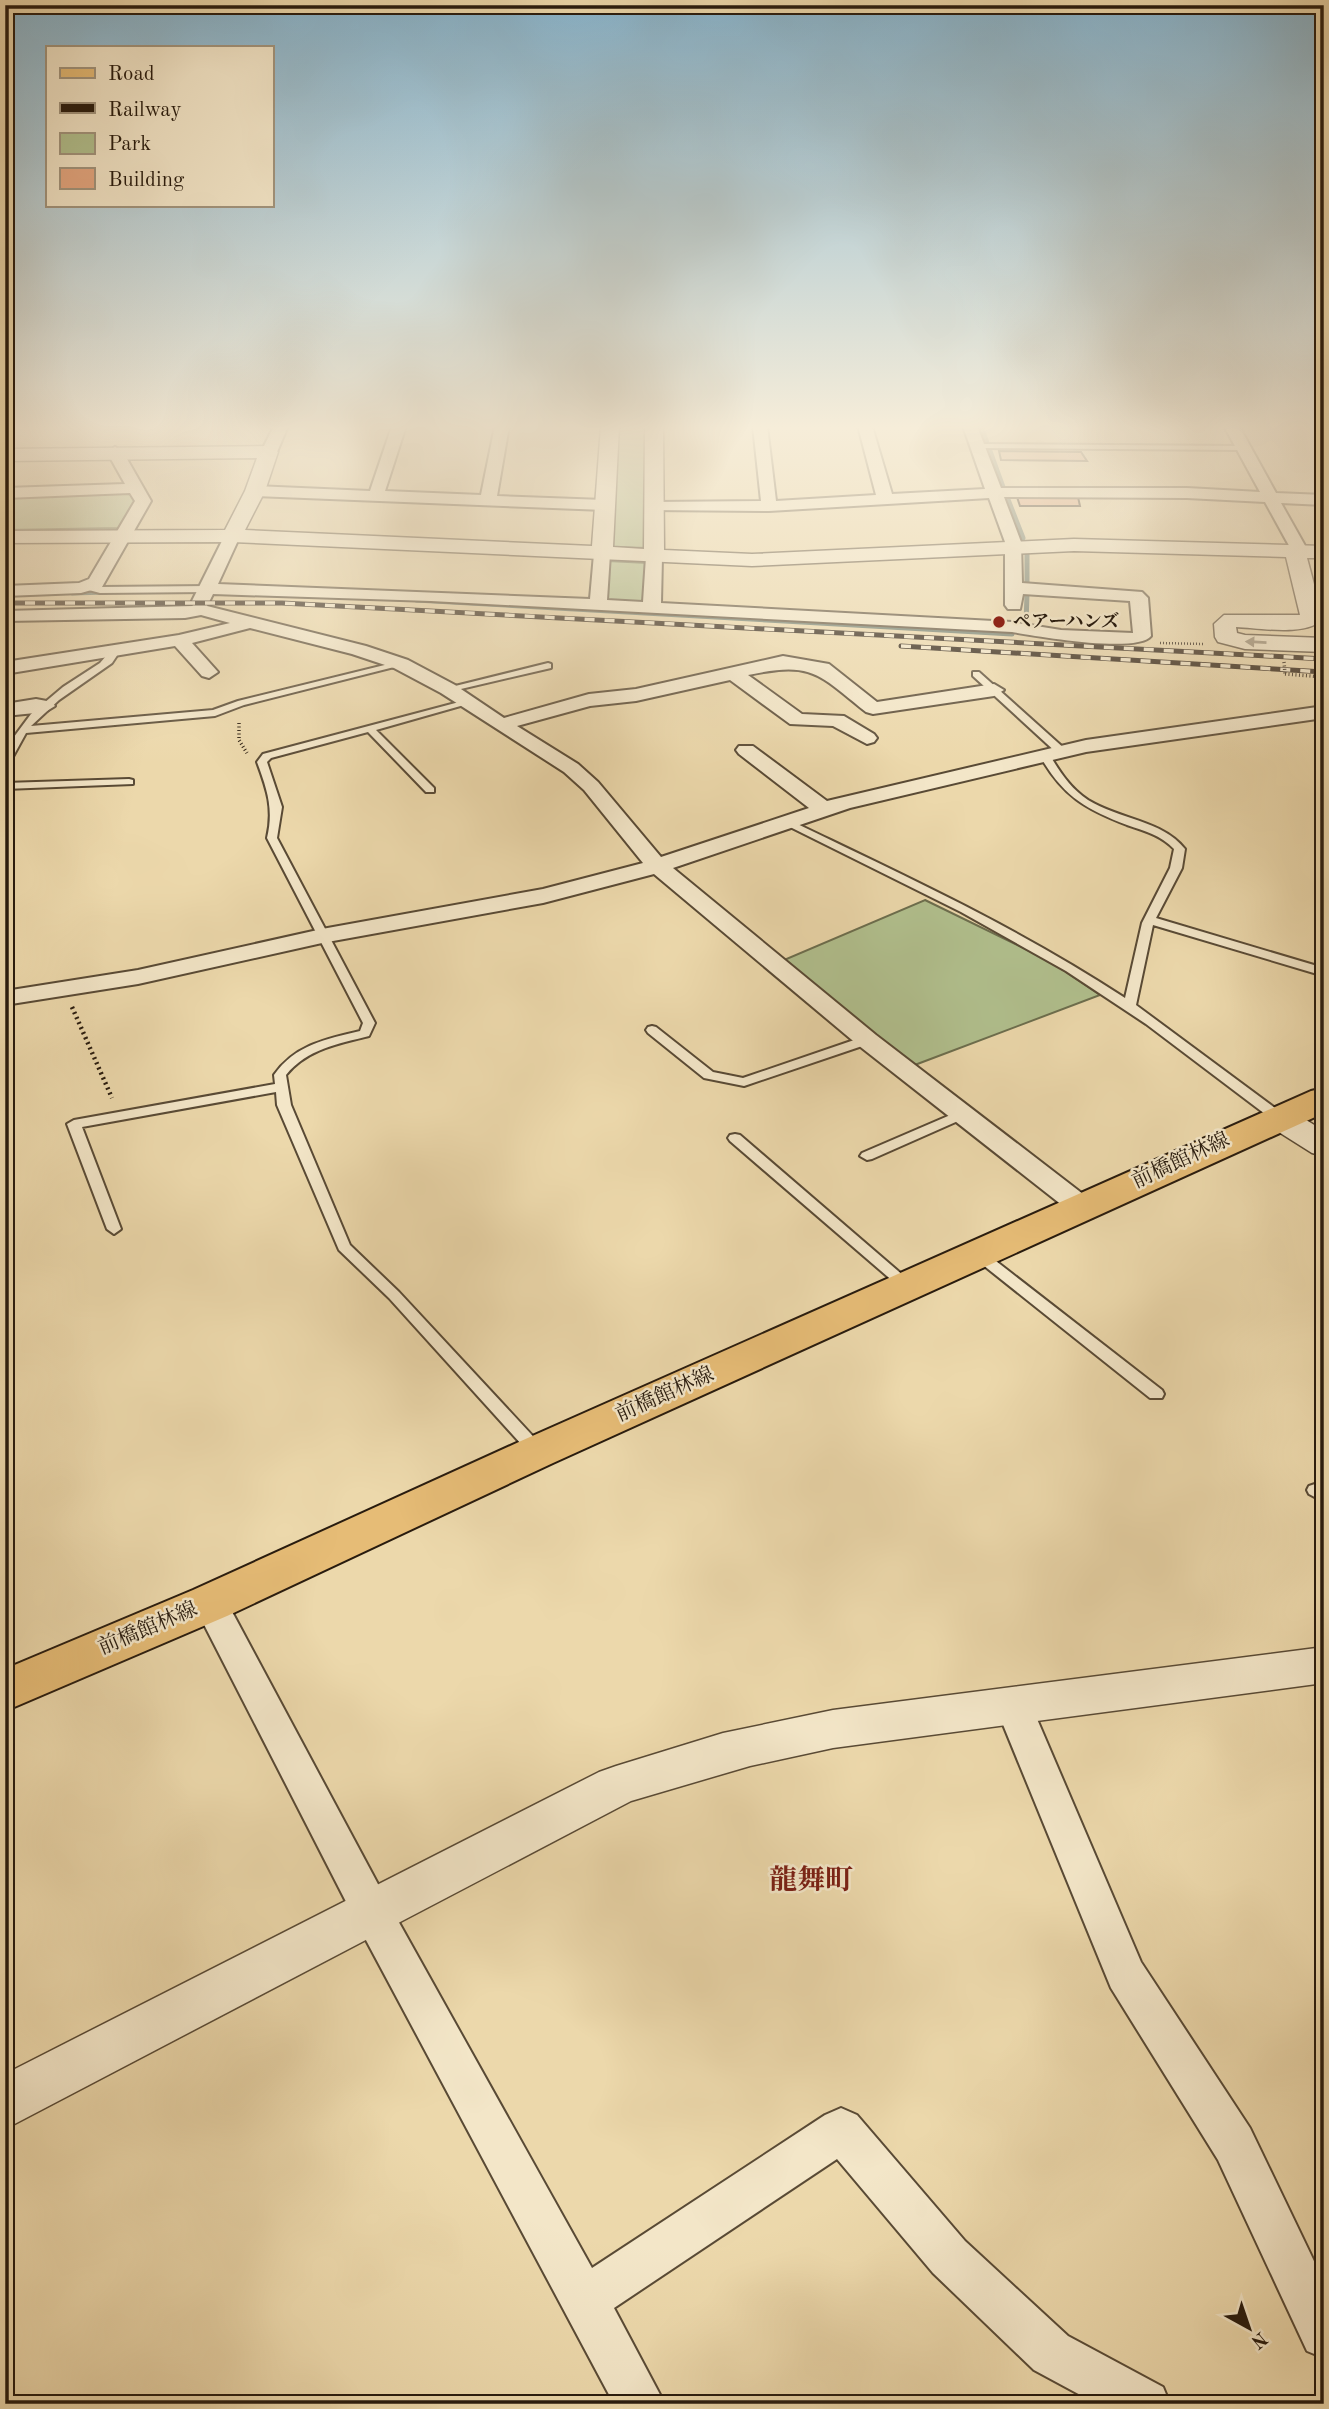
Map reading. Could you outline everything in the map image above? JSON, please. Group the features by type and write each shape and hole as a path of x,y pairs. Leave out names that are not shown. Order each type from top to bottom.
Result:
{"main road":[{"name":"前橋館林線","path":"5,1691 210,1603 537,1452 1324,1098"}],"street":[{"path":"5,591 88,587 96,583 121,538"},
{"path":"201,610 198,607 231,538"},
{"path":"282,538 654,556 817,559 1014,547 1152,545 1324,552"},
{"path":"598,605 603,538"},
{"path":"652,608 654,538"},
{"path":"1011,538 1014,547 1012,627"},
{"path":"1293,538 1300,551 1312,559 1324,598"},
{"path":"1300,551 1296,558 1312,618 1300,623 1232,620 1224,624 1224,631 1226,637 1245,642 1324,645"},
{"path":"208,589 300,590 598,605 1012,627 1061,635 1140,638 1139,598 1136,596 1014,588"},
{"path":"5,616 185,613 201,610 369,652 401,664 449,689 466,703 572,768 591,786 657,866 867,1040 1082,1207"},
{"path":"5,668 179,640 247,623"},
{"path":"179,640 209,672"},
{"path":"504,724 589,700 636,695 783,662 822,668 873,708 994,690"},
{"path":"733,673 797,720 837,720 847,723 867,738"},
{"path":"5,710 46,706"},
{"path":"5,998 138,977 322,936 543,896 657,866 824,809 946,777 1132,738 1324,712"},
{"path":"746,750 824,809"},
{"path":"1278,1117 1324,1146"},
{"path":"210,1603 373,1914 641,2404"},
{"path":"5,2103 617,1786 706,1756 780,1738 833,1729 1324,1665"},
{"path":"1013,1705 1126,1974 1234,2144 1324,2334"},
{"path":"584,2300 841,2130 948,2257 1051,2353 1146,2404"}],"lane":[{"path":"88,587 100,590 208,589"},
{"path":"5,762 10,746 46,706 79,679 107,662 115,651"},
{"path":"23,730 215,713 401,664"},
{"path":"449,689 548,666"},
{"path":"976,674 1053,754 1066,790 1099,811 1164,834 1180,849 1175,868 1149,920 1129,1007"},
{"path":"466,703 267,756 262,762 274,788 278,817 272,838 369,1023 365,1033 323,1043 291,1059 280,1075 281,1087 284,1105 344,1247 394,1295 537,1452"},
{"path":"371,730 430,790"},
{"path":"5,786 129,782"},
{"path":"785,822 980,919 1069,968 1129,1007 1278,1117"},
{"path":"1149,920 1324,972"},
{"path":"652,1030 709,1075 744,1082 867,1040"},
{"path":"114,1229 74,1124 281,1087"},
{"path":"867,1156 962,1114"},
{"path":"735,1138 907,1286"},
{"path":"978,1254 1156,1394"}],"path":[{"path":"1140,638 1155,643 1209,645"},
{"path":"1284,662 1285,674 1324,677"},
{"path":"234,706 239,716 239,740 243,749 254,760 262,762"},
{"path":"65,990 120,1116"}],"green space":[{"path":"608,538 649,538 649,548 608,547"},
{"path":"608,561 648,563 646,601 608,601"},
{"path":"925,900 1050,961 1100,995 912,1066 784,960"}],"waterway":[{"path":"1027,554 1027,584"},
{"path":"72,593 107,592"},
{"path":"1026,624 1027,594"},
{"path":"416,600 1012,634"}],"railway":[{"path":"5,603 282,603 1324,659"},
{"path":"901,646 1324,672"}],"place":[{"name":"ペアーハンズ","path":"999,622"}],"district":[{"name":"龍舞町","path":"811,1882"}]}
